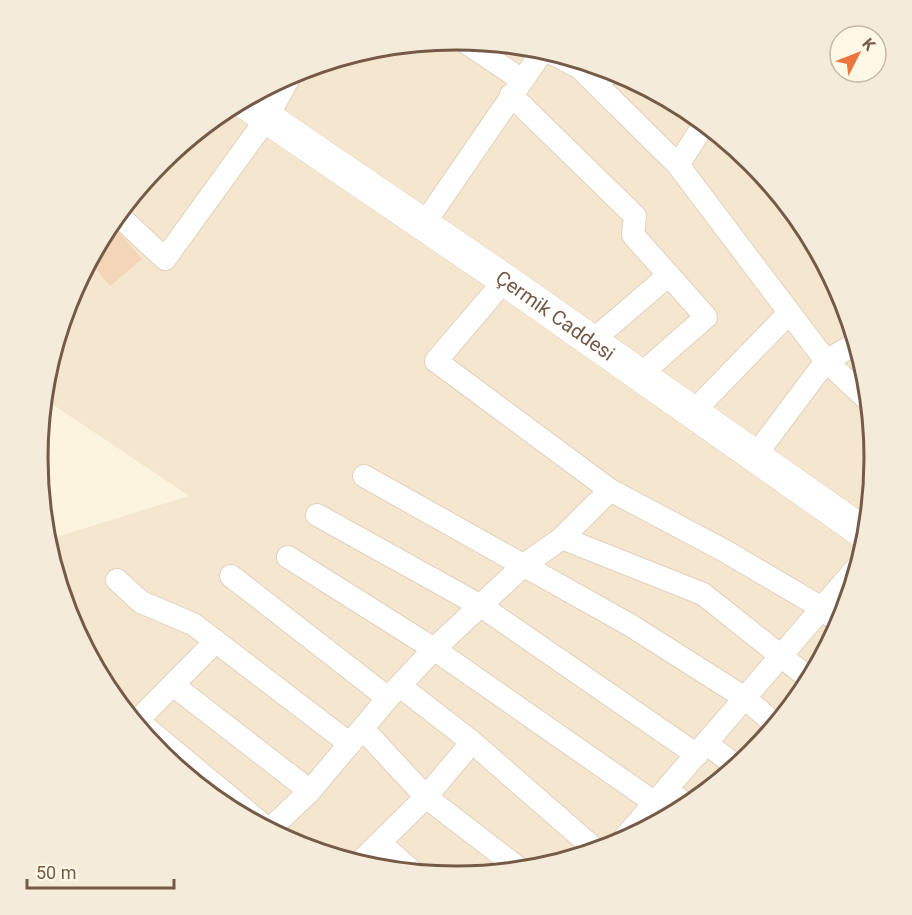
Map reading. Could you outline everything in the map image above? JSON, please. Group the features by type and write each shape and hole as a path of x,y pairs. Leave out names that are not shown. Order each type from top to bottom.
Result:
{"main road":[{"name":"Çermik Caddesi","path":"249,106 505,280 858,528"}],"street":[{"path":"473,50 516,88 635,216 633,235 706,317 640,375"},
{"path":"424,224 539,58"},
{"path":"581,69 678,165 826,361 858,390"},
{"path":"124,221 165,259 267,118 283,89"},
{"path":"678,165 700,131"},
{"path":"592,341 669,275"},
{"path":"505,280 436,361 610,490 725,551 822,608 832,617"},
{"path":"693,412 789,313"},
{"path":"754,456 826,361 849,347"},
{"path":"364,476 630,625 745,699 770,719"},
{"path":"276,823 310,791 394,692 434,649 524,565 562,538 610,490"},
{"path":"317,515 481,606 702,749 727,762"},
{"path":"562,538 703,594 802,673"},
{"path":"288,557 661,796 676,801"},
{"path":"231,576 394,692 472,742 588,843"},
{"path":"117,580 141,602 193,624 356,736 426,797 510,862"},
{"path":"647,818 661,796 844,582"},
{"path":"141,717 216,641"},
{"path":"173,684 310,791"},
{"path":"367,856 426,797 472,742"},
{"path":"179,756 224,793"},
{"path":"380,843 401,862"}],"shaded area":[{"path":"429,50 483,50 562,63 612,81 660,104 704,134 763,188 780,209 809,254 833,301 842,326 861,404 863,484 861,511 850,563 833,614 822,638 780,706 763,727 725,764 683,797 660,811 587,844 536,858 509,862 483,865 429,865 376,858 325,844 276,823 229,797 187,764 149,727 117,684 90,638 70,589 56,537 189,496 51,403 62,352 79,301 90,277 117,231 149,188 187,151 229,118 276,92 325,71 376,57 403,53"}],"building":[{"path":"118,231 142,259 110,286 95,268"}]}
